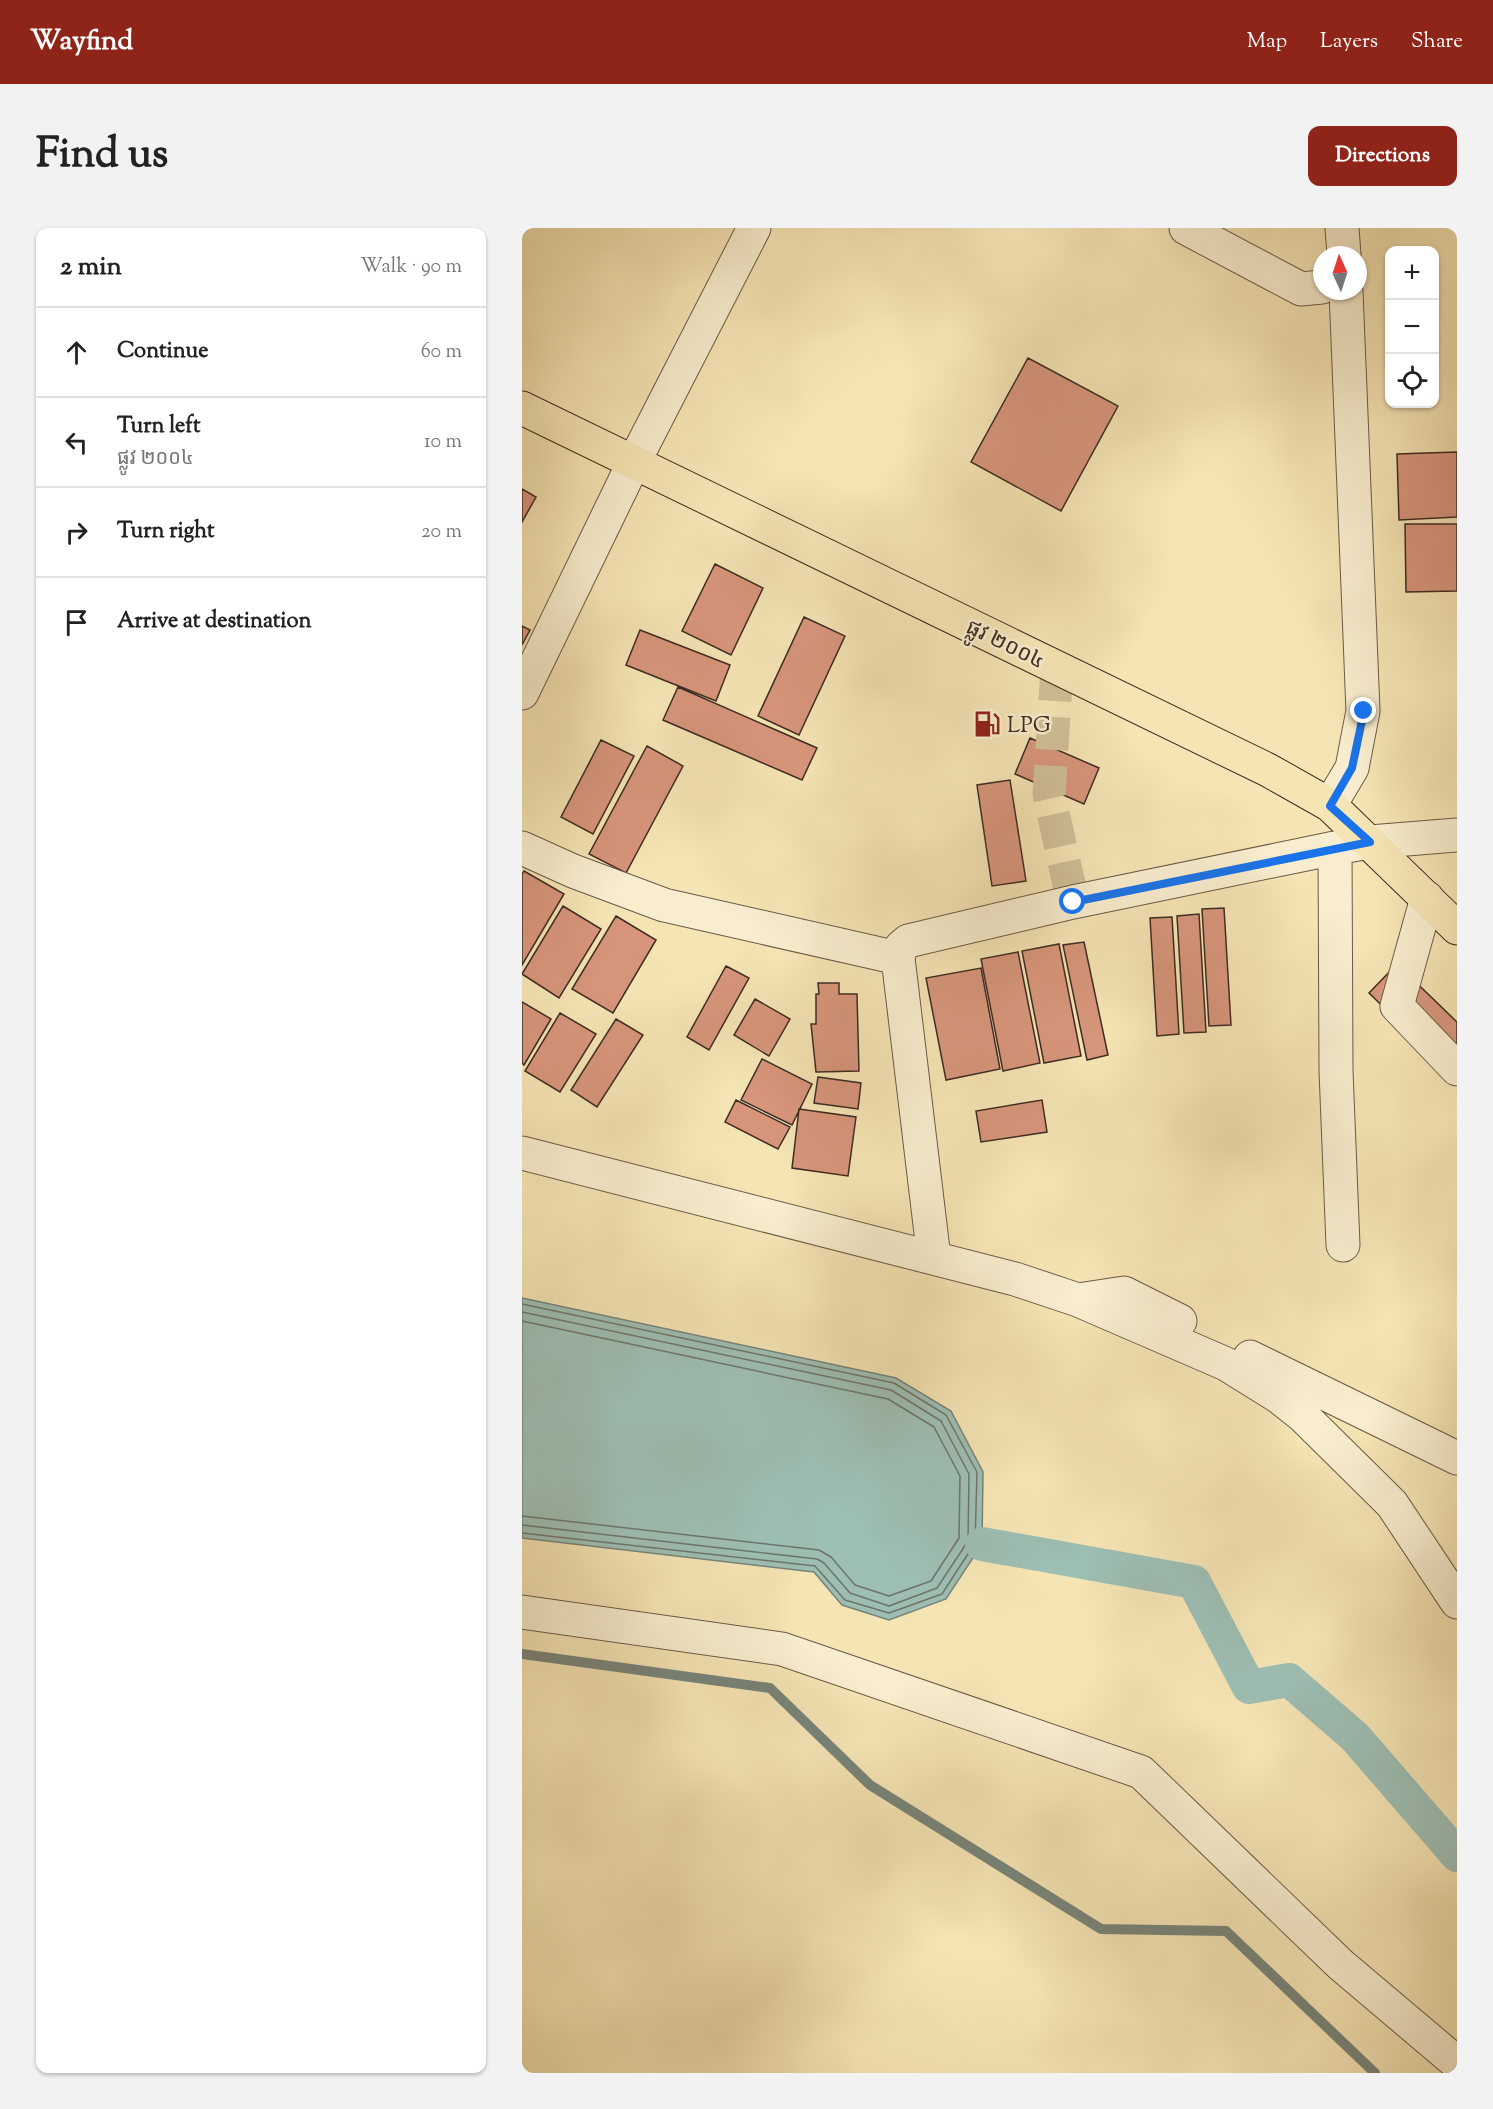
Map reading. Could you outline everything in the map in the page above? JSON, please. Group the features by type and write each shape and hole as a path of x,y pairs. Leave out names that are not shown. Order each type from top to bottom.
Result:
{"main road":[{"name":"ផ្លូវ ២០០៤","path":"522,408 1268,770 1330,806 1457,928"}],"street":[{"path":"522,693 634,462 754,228"},
{"path":"1186,228 1301,289 1313,288"},
{"path":"1342,228 1343,246"},
{"path":"1330,806 1352,768 1364,711 1346,300"},
{"path":"934,1258 898,958 901,947 908,941 1073,902 1335,848 1370,842 1457,835"},
{"path":"522,848 573,871 664,905 898,958"},
{"path":"1335,848 1336,1071 1343,1245"},
{"path":"1427,898 1397,1006 1457,1069"},
{"path":"522,1152 1015,1279 1078,1299 1124,1293 1289,1389 1457,1458"},
{"path":"1289,1389 1303,1416 1392,1504 1457,1602"},
{"path":"522,1612 782,1649 1141,1772 1340,1964 1457,2063"}],"water":[{"path":"522,1298 896,1378 951,1411 983,1472 982,1544 946,1599 889,1620 842,1605 814,1572 522,1538"}],"building":[{"path":"1028,358 1118,406 1061,511 971,462"},
{"path":"1457,452 1457,517 1399,520 1397,454"},
{"path":"522,489 536,497 522,522"},
{"path":"1405,524 1457,524 1457,591 1406,592"},
{"path":"715,564 763,588 731,655 682,631"},
{"path":"804,617 845,636 799,735 758,716"},
{"path":"522,626 530,630 522,645"},
{"path":"640,630 730,665 716,701 626,665"},
{"path":"678,687 817,748 802,780 663,720"},
{"path":"1030,738 1099,768 1084,804 1015,774"},
{"path":"601,740 634,756 593,834 561,817"},
{"path":"647,746 683,766 626,873 589,854"},
{"path":"1010,780 1026,881 992,886 977,785"},
{"path":"524,871 564,894 522,965 522,874"},
{"path":"563,906 601,929 559,998 522,974"},
{"path":"1224,908 1231,1025 1209,1026 1202,909"},
{"path":"1199,914 1206,1032 1184,1033 1177,916"},
{"path":"616,916 656,940 613,1013 572,989"},
{"path":"1172,917 1179,1034 1157,1036 1150,918"},
{"path":"1084,942 1108,1055 1087,1060 1063,945"},
{"path":"1059,944 1081,1056 1044,1063 1022,951"},
{"path":"1018,952 1040,1063 1003,1071 981,959"},
{"path":"1397,964 1457,1022 1457,1079 1369,993"},
{"path":"726,966 749,978 709,1050 687,1037"},
{"path":"981,968 1000,1069 946,1080 926,978"},
{"path":"818,983 839,983 839,994 857,994 859,1071 816,1072 811,1024 816,1024"},
{"path":"755,999 790,1019 769,1056 734,1035"},
{"path":"522,1002 551,1019 524,1065 522,1063"},
{"path":"560,1013 596,1034 560,1092 525,1071"},
{"path":"616,1019 643,1035 597,1107 571,1090"},
{"path":"762,1059 812,1084 792,1125 741,1100"},
{"path":"818,1077 861,1083 858,1109 814,1103"},
{"path":"736,1100 790,1127 778,1149 725,1122"},
{"path":"1042,1100 1047,1132 981,1142 976,1111"},
{"path":"799,1109 856,1117 848,1176 792,1168"}],"waterway":[{"path":"982,1544 1194,1582 1249,1687 1289,1680 1355,1737 1457,1855"},
{"path":"522,1654 770,1688 870,1785 1101,1929 1226,1931 1375,2073"}],"tunnel":[{"path":"1057,668 1049,794 1073,902"}],"place":[{"name":"LPG","path":"987,724"}],"route":[{"path":"1073,902 1370,842 1330,806 1352,768 1364,711"}]}
